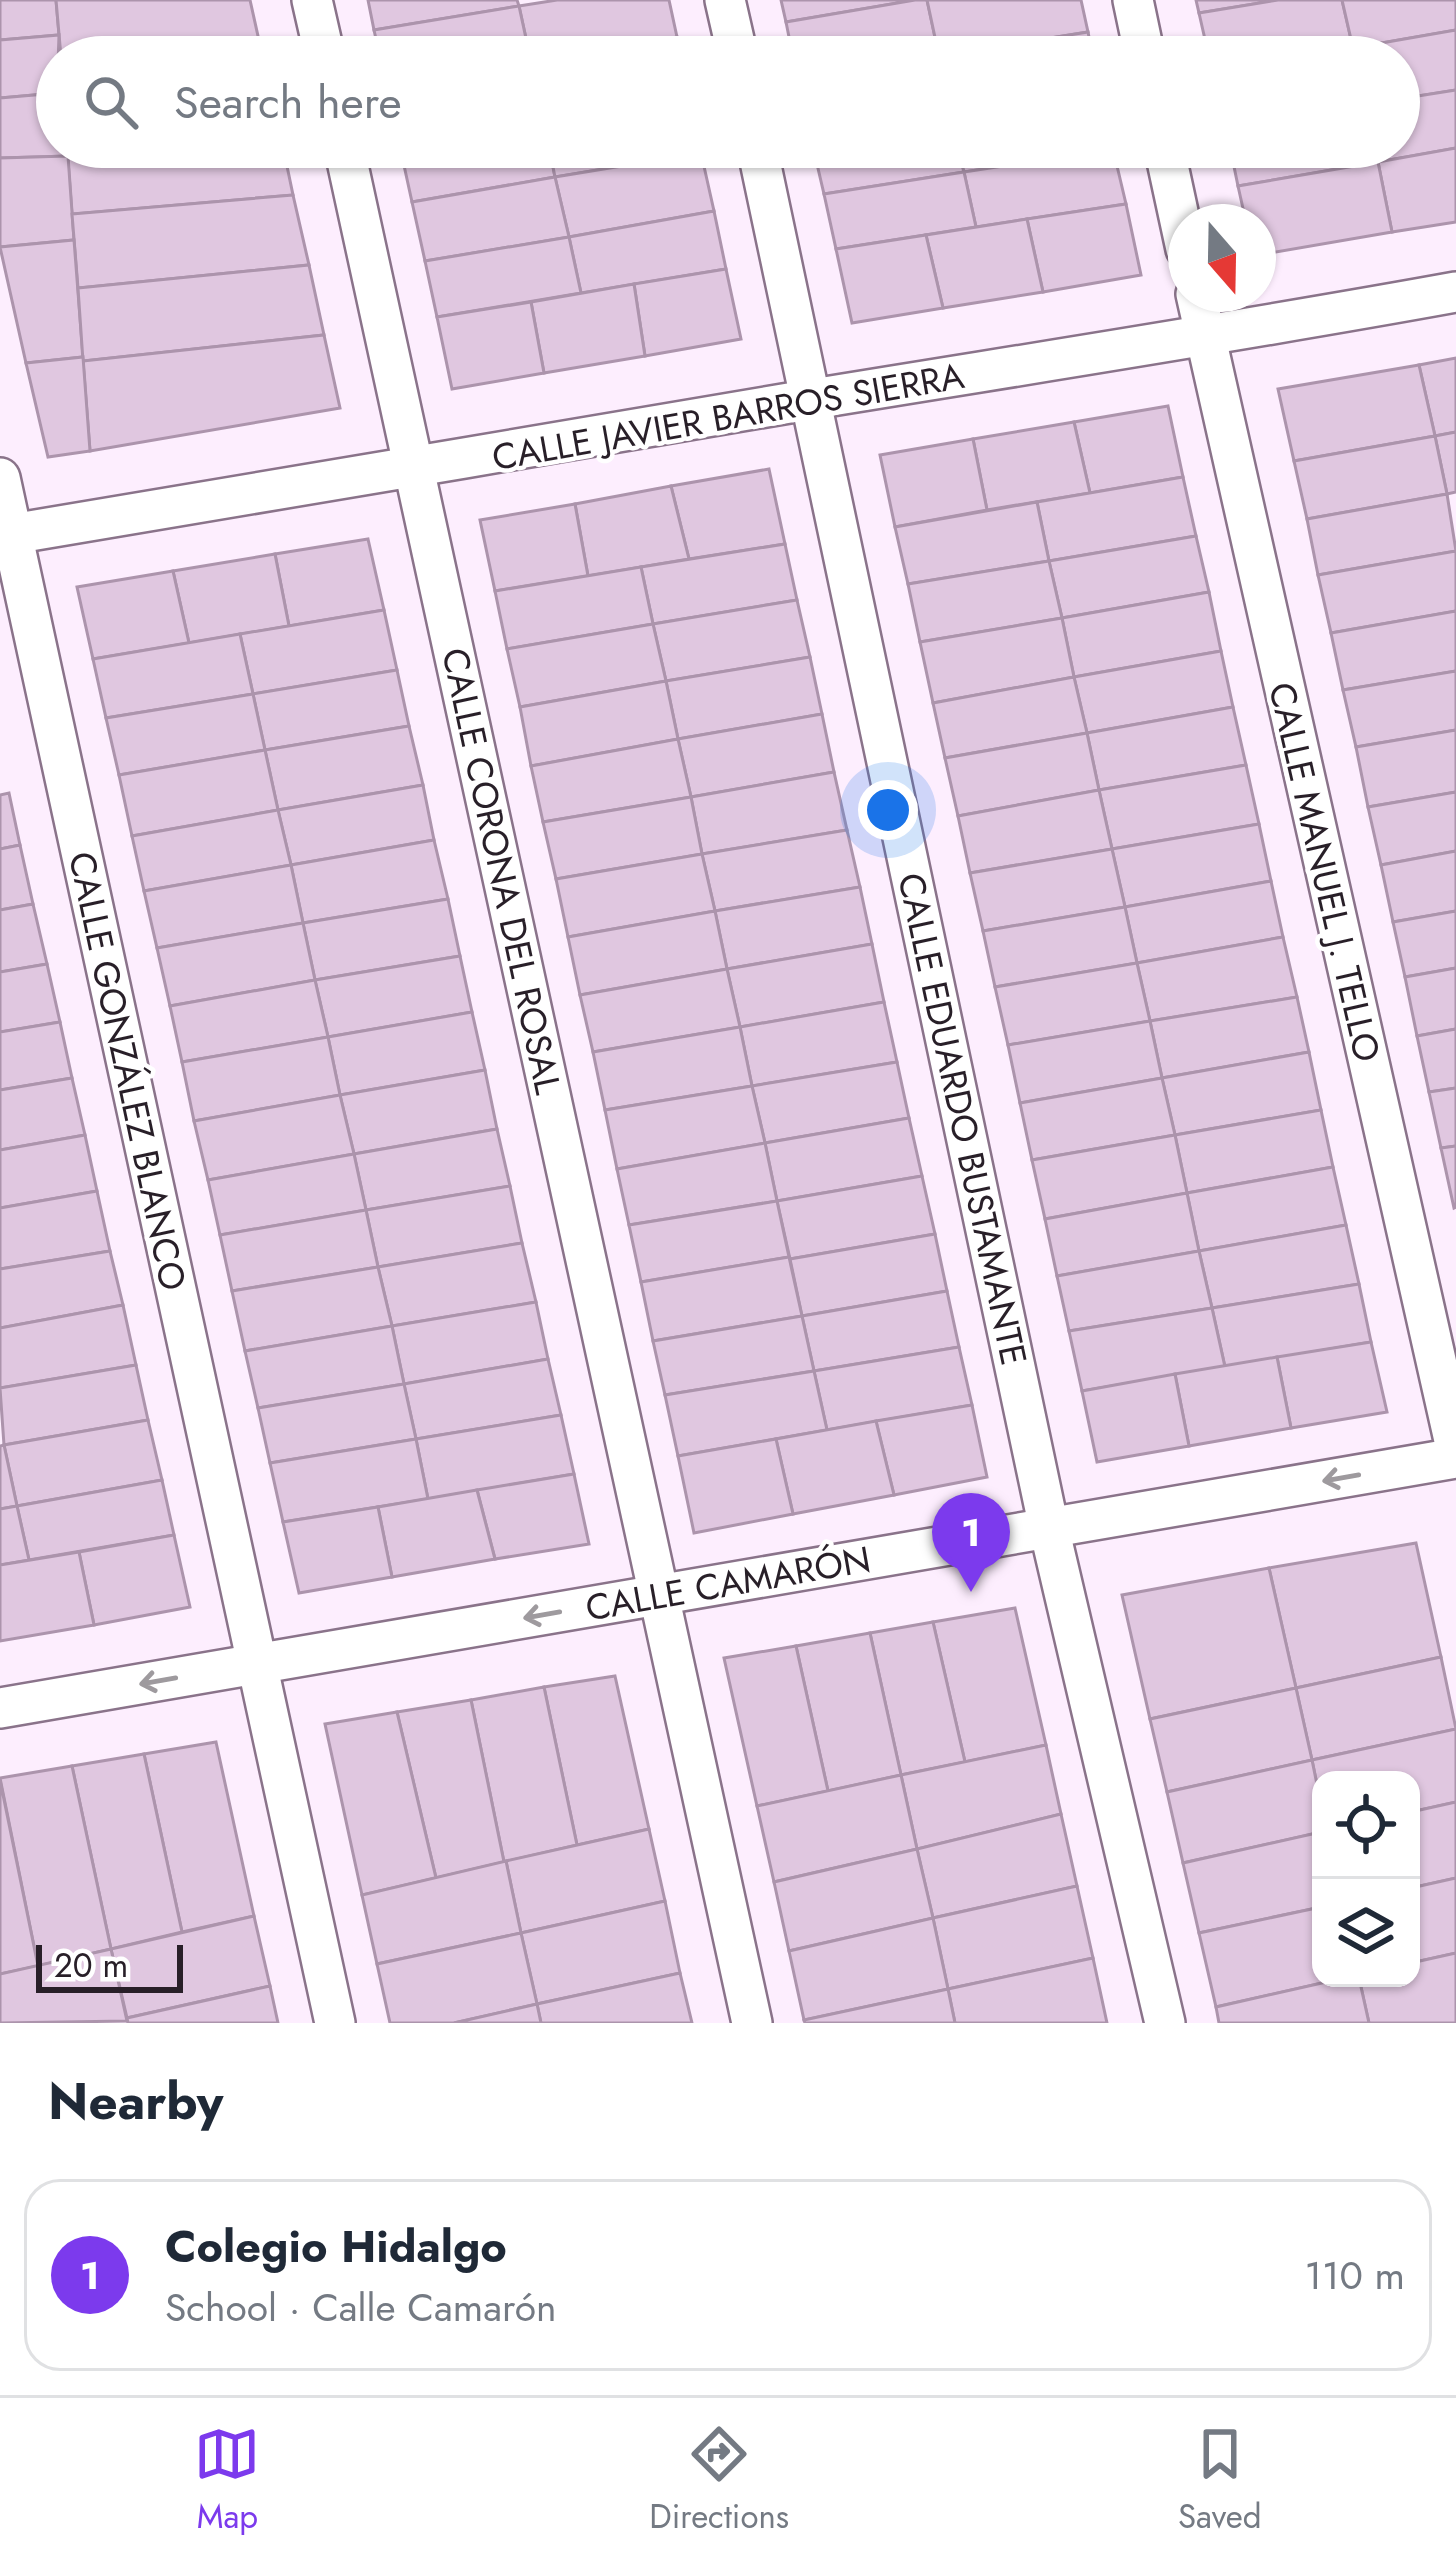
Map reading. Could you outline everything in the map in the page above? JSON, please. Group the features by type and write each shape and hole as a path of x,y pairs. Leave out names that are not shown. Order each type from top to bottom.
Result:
{"street":[{"path":"312,0 320,36"},
{"path":"725,0 733,36"},
{"path":"1133,0 1141,36"},
{"name":"CALLE CORONA DEL ROSAL","path":"349,168 752,2023"},
{"name":"CALLE EDUARDO BUSTAMANTE","path":"762,168 1048,1528 1165,2023"},
{"path":"1169,168 1176,204"},
{"name":"CALLE JAVIER BARROS SIERRA","path":"6,535 1205,338 1456,292"},
{"name":"CALLE MANUEL J. TELLO","path":"1200,312 1456,1454"},
{"name":"CALLE GONZÁLEZ BLANCO","path":"0,478 6,535 334,2023"},
{"name":"CALLE CAMARÓN","path":"0,1708 1456,1454"}],"building":[{"path":"0,0 56,0 59,35 0,40"},
{"path":"56,0 250,0 258,36 59,36"},
{"path":"368,0 517,0 519,6 374,30"},
{"path":"557,0 669,0 677,36 525,36 519,6"},
{"path":"781,0 915,0 786,22"},
{"path":"927,0 935,36 789,36 786,22"},
{"path":"927,0 1081,0 1088,32 1063,36 935,36"},
{"path":"1196,0 1278,0 1199,13"},
{"path":"1278,0 1342,0 1350,36 1204,36 1199,13"},
{"path":"1342,0 1456,0 1456,30 1420,36 1350,36"},
{"path":"519,6 525,36 375,36 374,30"},
{"path":"1456,30 1456,90 1420,96 1420,36"},
{"path":"36,37 36,95 0,98 0,40"},
{"path":"1456,90 1456,148 1420,154 1420,96"},
{"path":"36,95 36,157 0,158 0,98"},
{"path":"1456,148 1456,222 1392,232 1379,168 1420,168 1420,154"},
{"path":"36,157 36,168 69,168 74,240 0,247 0,158"},
{"path":"69,168 287,168 293,195 72,214"},
{"path":"405,168 553,168 555,177 412,202"},
{"path":"553,168 610,168 555,177"},
{"path":"610,168 704,168 714,211 569,237 555,177"},
{"path":"818,168 963,168 964,172 824,194"},
{"path":"1117,168 1126,204 976,227 964,172"},
{"path":"1234,168 1343,168 1238,186"},
{"path":"1343,168 1379,168 1392,232 1276,252 1276,204 1242,204 1238,186"},
{"path":"964,172 976,227 836,249 824,194"},
{"path":"555,177 569,237 425,261 412,202"},
{"path":"293,195 309,265 78,288 72,214"},
{"path":"1126,204 1141,275 1043,292 1027,219"},
{"path":"714,211 726,269 581,293 569,237"},
{"path":"1027,219 1043,292 943,308 926,235"},
{"path":"926,235 943,308 852,323 836,249"},
{"path":"569,237 581,293 437,317 425,261"},
{"path":"74,240 83,357 26,363 0,247"},
{"path":"309,265 324,335 83,361 78,288"},
{"path":"726,269 741,339 645,356 634,284"},
{"path":"634,284 645,356 544,373 531,302"},
{"path":"531,302 544,373 452,389 437,317"},
{"path":"324,335 340,408 90,451 83,361"},
{"path":"83,357 90,451 48,457 26,363"},
{"path":"1456,358 1456,432 1435,436 1419,365"},
{"path":"1419,365 1435,436 1294,461 1278,389"},
{"path":"1168,406 1183,477 1090,493 1074,422"},
{"path":"1074,422 1090,493 987,510 973,439"},
{"path":"1456,432 1456,492 1447,494 1435,436"},
{"path":"1435,436 1447,494 1307,519 1294,461"},
{"path":"973,439 987,510 895,527 880,455"},
{"path":"769,469 785,544 689,559 671,486"},
{"path":"1183,477 1196,536 1049,561 1037,502"},
{"path":"671,486 689,559 588,576 575,504"},
{"path":"1447,494 1456,551 1318,575 1307,519"},
{"path":"1037,502 1049,561 908,584 895,527"},
{"path":"575,504 588,576 495,591 480,520"},
{"path":"1196,536 1209,592 1062,618 1049,561"},
{"path":"368,539 384,610 289,626 275,554"},
{"path":"785,544 797,600 653,624 641,567"},
{"path":"1456,551 1456,611 1331,633 1318,575"},
{"path":"275,554 289,626 189,643 173,571"},
{"path":"1049,561 1062,618 920,642 908,584"},
{"path":"641,567 653,624 507,649 495,591"},
{"path":"173,571 189,643 93,659 77,587"},
{"path":"1209,592 1221,651 1074,677 1062,618"},
{"path":"797,600 810,657 666,681 653,624"},
{"path":"384,610 397,670 253,694 240,634"},
{"path":"1456,611 1456,671 1343,690 1331,633"},
{"path":"1062,618 1074,677 933,703 920,642"},
{"path":"653,624 666,681 520,707 507,649"},
{"path":"240,634 253,694 106,718 93,659"},
{"path":"1221,651 1233,707 1087,733 1074,677"},
{"path":"810,657 822,714 678,739 666,681"},
{"path":"397,670 409,726 265,750 253,694"},
{"path":"1456,671 1456,730 1356,747 1343,690"},
{"path":"1074,677 1087,733 945,758 933,703"},
{"path":"666,681 678,739 531,766 520,707"},
{"path":"253,694 265,750 119,775 106,718"},
{"path":"1233,707 1246,765 1099,790 1087,733"},
{"path":"822,714 834,772 691,797 678,739"},
{"path":"409,726 423,785 278,810 265,750"},
{"path":"1456,730 1456,792 1368,807 1356,747"},
{"path":"1087,733 1099,790 958,816 945,758"},
{"path":"678,739 691,797 543,822 531,766"},
{"path":"265,750 278,810 132,836 119,775"},
{"path":"1246,765 1259,824 1112,849 1099,790"},
{"path":"834,772 847,830 702,854 691,797"},
{"path":"423,785 434,840 291,865 278,810"},
{"path":"1099,790 1112,849 970,873 958,816"},
{"path":"1456,792 1456,851 1381,865 1368,807"},
{"path":"9,793 20,845 0,849 0,795"},
{"path":"691,797 702,854 556,879 543,822"},
{"path":"278,810 291,865 144,891 132,836"},
{"path":"1259,824 1271,881 1125,907 1112,849"},
{"path":"847,830 860,887 715,911 702,854"},
{"path":"434,840 448,899 303,923 291,865"},
{"path":"20,845 33,904 0,910 0,849"},
{"path":"1112,849 1125,907 983,931 970,873"},
{"path":"1456,851 1456,911 1393,922 1381,865"},
{"path":"702,854 715,911 568,937 556,879"},
{"path":"291,865 303,923 157,948 144,891"},
{"path":"1271,881 1283,937 1137,963 1125,907"},
{"path":"860,887 872,944 727,969 715,911"},
{"path":"448,899 460,956 315,980 303,923"},
{"path":"33,904 47,964 0,972 0,910"},
{"path":"1125,907 1137,963 995,987 983,931"},
{"path":"715,911 727,969 580,995 568,937"},
{"path":"1456,911 1456,968 1405,977 1393,922"},
{"path":"303,923 315,980 170,1006 157,948"},
{"path":"1283,937 1297,997 1150,1021 1137,963"},
{"path":"872,944 884,1002 740,1027 727,969"},
{"path":"460,956 472,1012 328,1037 315,980"},
{"path":"1137,963 1150,1021 1008,1045 995,987"},
{"path":"47,964 60,1022 0,1032 0,972"},
{"path":"1456,968 1456,1029 1417,1036 1405,977"},
{"path":"727,969 740,1027 593,1052 580,995"},
{"path":"315,980 328,1037 182,1062 170,1006"},
{"path":"1297,997 1309,1052 1162,1078 1150,1021"},
{"path":"884,1002 897,1062 752,1086 740,1027"},
{"path":"472,1012 485,1070 340,1095 328,1037"},
{"path":"1150,1021 1162,1078 1020,1103 1008,1045"},
{"path":"60,1022 72,1078 0,1090 0,1032"},
{"path":"740,1027 752,1086 605,1110 593,1052"},
{"path":"1456,1029 1456,1088 1429,1092 1417,1036"},
{"path":"328,1037 340,1095 194,1121 182,1062"},
{"path":"1309,1052 1321,1110 1175,1135 1162,1078"},
{"path":"897,1062 909,1118 765,1143 752,1086"},
{"path":"485,1070 497,1129 354,1154 340,1095"},
{"path":"72,1078 85,1135 0,1150 0,1090"},
{"path":"1162,1078 1175,1135 1032,1160 1020,1103"},
{"path":"752,1086 765,1143 617,1169 605,1110"},
{"path":"1456,1088 1456,1146 1441,1148 1429,1092"},
{"path":"340,1095 354,1154 208,1180 194,1121"},
{"path":"1321,1110 1333,1167 1187,1193 1175,1135"},
{"path":"909,1118 922,1176 777,1201 765,1143"},
{"path":"497,1129 510,1186 366,1210 354,1154"},
{"path":"85,1135 97,1191 0,1208 0,1150"},
{"path":"1175,1135 1187,1193 1045,1219 1032,1160"},
{"path":"765,1143 777,1201 629,1225 617,1169"},
{"path":"1456,1146 1456,1207 1454,1208 1441,1148"},
{"path":"354,1154 366,1210 220,1235 208,1180"},
{"path":"1333,1167 1346,1225 1199,1251 1187,1193"},
{"path":"922,1176 935,1234 790,1259 777,1201"},
{"path":"510,1186 522,1243 378,1267 366,1210"},
{"path":"97,1191 110,1251 0,1269 0,1208"},
{"path":"1187,1193 1199,1251 1057,1276 1045,1219"},
{"path":"777,1201 789,1257 641,1282 629,1225"},
{"path":"366,1210 378,1267 232,1291 220,1235"},
{"path":"1346,1225 1359,1284 1212,1308 1199,1251"},
{"path":"935,1234 947,1291 802,1316 790,1259"},
{"path":"522,1243 536,1302 392,1326 378,1267"},
{"path":"110,1251 123,1305 0,1328 0,1269"},
{"path":"1199,1251 1212,1308 1069,1331 1057,1276"},
{"path":"789,1257 802,1316 653,1341 641,1282"},
{"path":"378,1267 392,1326 245,1351 232,1291"},
{"path":"1359,1284 1371,1342 1225,1367 1212,1308"},
{"path":"947,1291 959,1347 814,1371 802,1316"},
{"path":"536,1302 548,1359 404,1384 392,1326"},
{"path":"123,1305 136,1365 0,1388 0,1328"},
{"path":"1212,1308 1225,1367 1082,1391 1069,1331"},
{"path":"802,1316 814,1371 665,1395 653,1341"},
{"path":"392,1326 404,1384 258,1408 245,1351"},
{"path":"1371,1342 1387,1412 1291,1428 1277,1357"},
{"path":"959,1347 972,1405 827,1430 814,1371"},
{"path":"1277,1357 1291,1428 1189,1446 1175,1374"},
{"path":"548,1359 561,1415 416,1439 404,1384"},
{"path":"136,1365 148,1420 4,1445 0,1388"},
{"path":"814,1371 827,1430 678,1456 665,1395"},
{"path":"1175,1374 1189,1446 1097,1462 1082,1391"},
{"path":"404,1384 416,1439 270,1463 258,1408"},
{"path":"972,1405 987,1477 894,1495 876,1421"},
{"path":"561,1415 574,1474 428,1499 416,1439"},
{"path":"148,1420 162,1480 17,1506 4,1445"},
{"path":"876,1421 894,1495 793,1514 776,1439"},
{"path":"416,1439 428,1499 283,1522 270,1463"},
{"path":"776,1439 793,1514 694,1533 678,1456"},
{"path":"4,1445 17,1506 0,1509 0,1446"},
{"path":"574,1474 589,1544 495,1559 477,1490"},
{"path":"162,1480 174,1535 29,1560 17,1506"},
{"path":"477,1490 495,1559 392,1577 378,1507"},
{"path":"17,1506 29,1560 0,1565 0,1509"},
{"path":"378,1507 392,1577 299,1593 283,1522"},
{"path":"174,1535 190,1607 94,1625 79,1552"},
{"path":"1416,1543 1441,1657 1296,1688 1269,1568"},
{"path":"79,1552 94,1625 0,1641 0,1565"},
{"path":"1269,1568 1296,1688 1150,1719 1122,1595"},
{"path":"1015,1608 1046,1745 965,1762 933,1622"},
{"path":"933,1622 965,1762 901,1775 870,1633"},
{"path":"870,1633 901,1775 828,1791 796,1646"},
{"path":"796,1646 828,1791 757,1806 724,1658"},
{"path":"1441,1657 1456,1729 1312,1760 1296,1688"},
{"path":"615,1676 649,1829 577,1845 544,1687"},
{"path":"544,1687 577,1845 504,1862 471,1700"},
{"path":"1296,1688 1312,1760 1167,1792 1150,1719"},
{"path":"471,1700 504,1862 436,1878 397,1712"},
{"path":"397,1712 436,1878 362,1895 325,1724"},
{"path":"1456,1729 1456,1802 1420,1810 1420,1771 1314,1771 1312,1760"},
{"path":"216,1742 254,1916 182,1932 144,1754"},
{"path":"1046,1745 1061,1814 917,1849 901,1775"},
{"path":"144,1754 182,1932 111,1949 72,1766"},
{"path":"1312,1760 1312,1834 1183,1863 1167,1792"},
{"path":"72,1766 111,1949 38,1966 0,1778"},
{"path":"901,1775 917,1849 774,1882 757,1806"},
{"path":"0,1780 38,1966 0,1974"},
{"path":"1456,1802 1456,1878 1420,1886 1420,1810"},
{"path":"1061,1814 1077,1886 933,1918 917,1849"},
{"path":"649,1829 665,1901 521,1933 506,1861"},
{"path":"1312,1834 1312,1909 1199,1933 1183,1863"},
{"path":"917,1849 933,1918 789,1951 774,1882"},
{"path":"506,1861 521,1933 377,1964 362,1895"},
{"path":"1456,1878 1456,1953 1420,1961 1420,1886"},
{"path":"1077,1886 1093,1958 948,1989 933,1918"},
{"path":"665,1901 680,1973 537,2004 521,1933"},
{"path":"1312,1909 1312,1985 1216,2007 1199,1933"},
{"path":"254,1916 270,1986 127,2018 111,1949"},
{"path":"933,1918 948,1989 804,2020 789,1951"},
{"path":"521,1933 537,2004 454,2023 390,2023 377,1964"},
{"path":"111,1949 127,2021 0,2023 0,1974"},
{"path":"1456,1953 1456,2023 1369,2023 1361,1987 1420,1987 1420,1961"},
{"path":"1093,1958 1107,2023 955,2023 948,1989"},
{"path":"680,1973 692,2023 541,2023 537,2004"},
{"path":"1312,1985 1361,1987 1369,2023 1219,2023 1216,2007"},
{"path":"270,1986 278,2023 128,2023 127,2018"},
{"path":"948,1989 955,2023 804,2020"},
{"path":"537,2004 541,2023 454,2023"}],"place":[{"name":"Colegio Hidalgo","path":"971,1592"}]}
